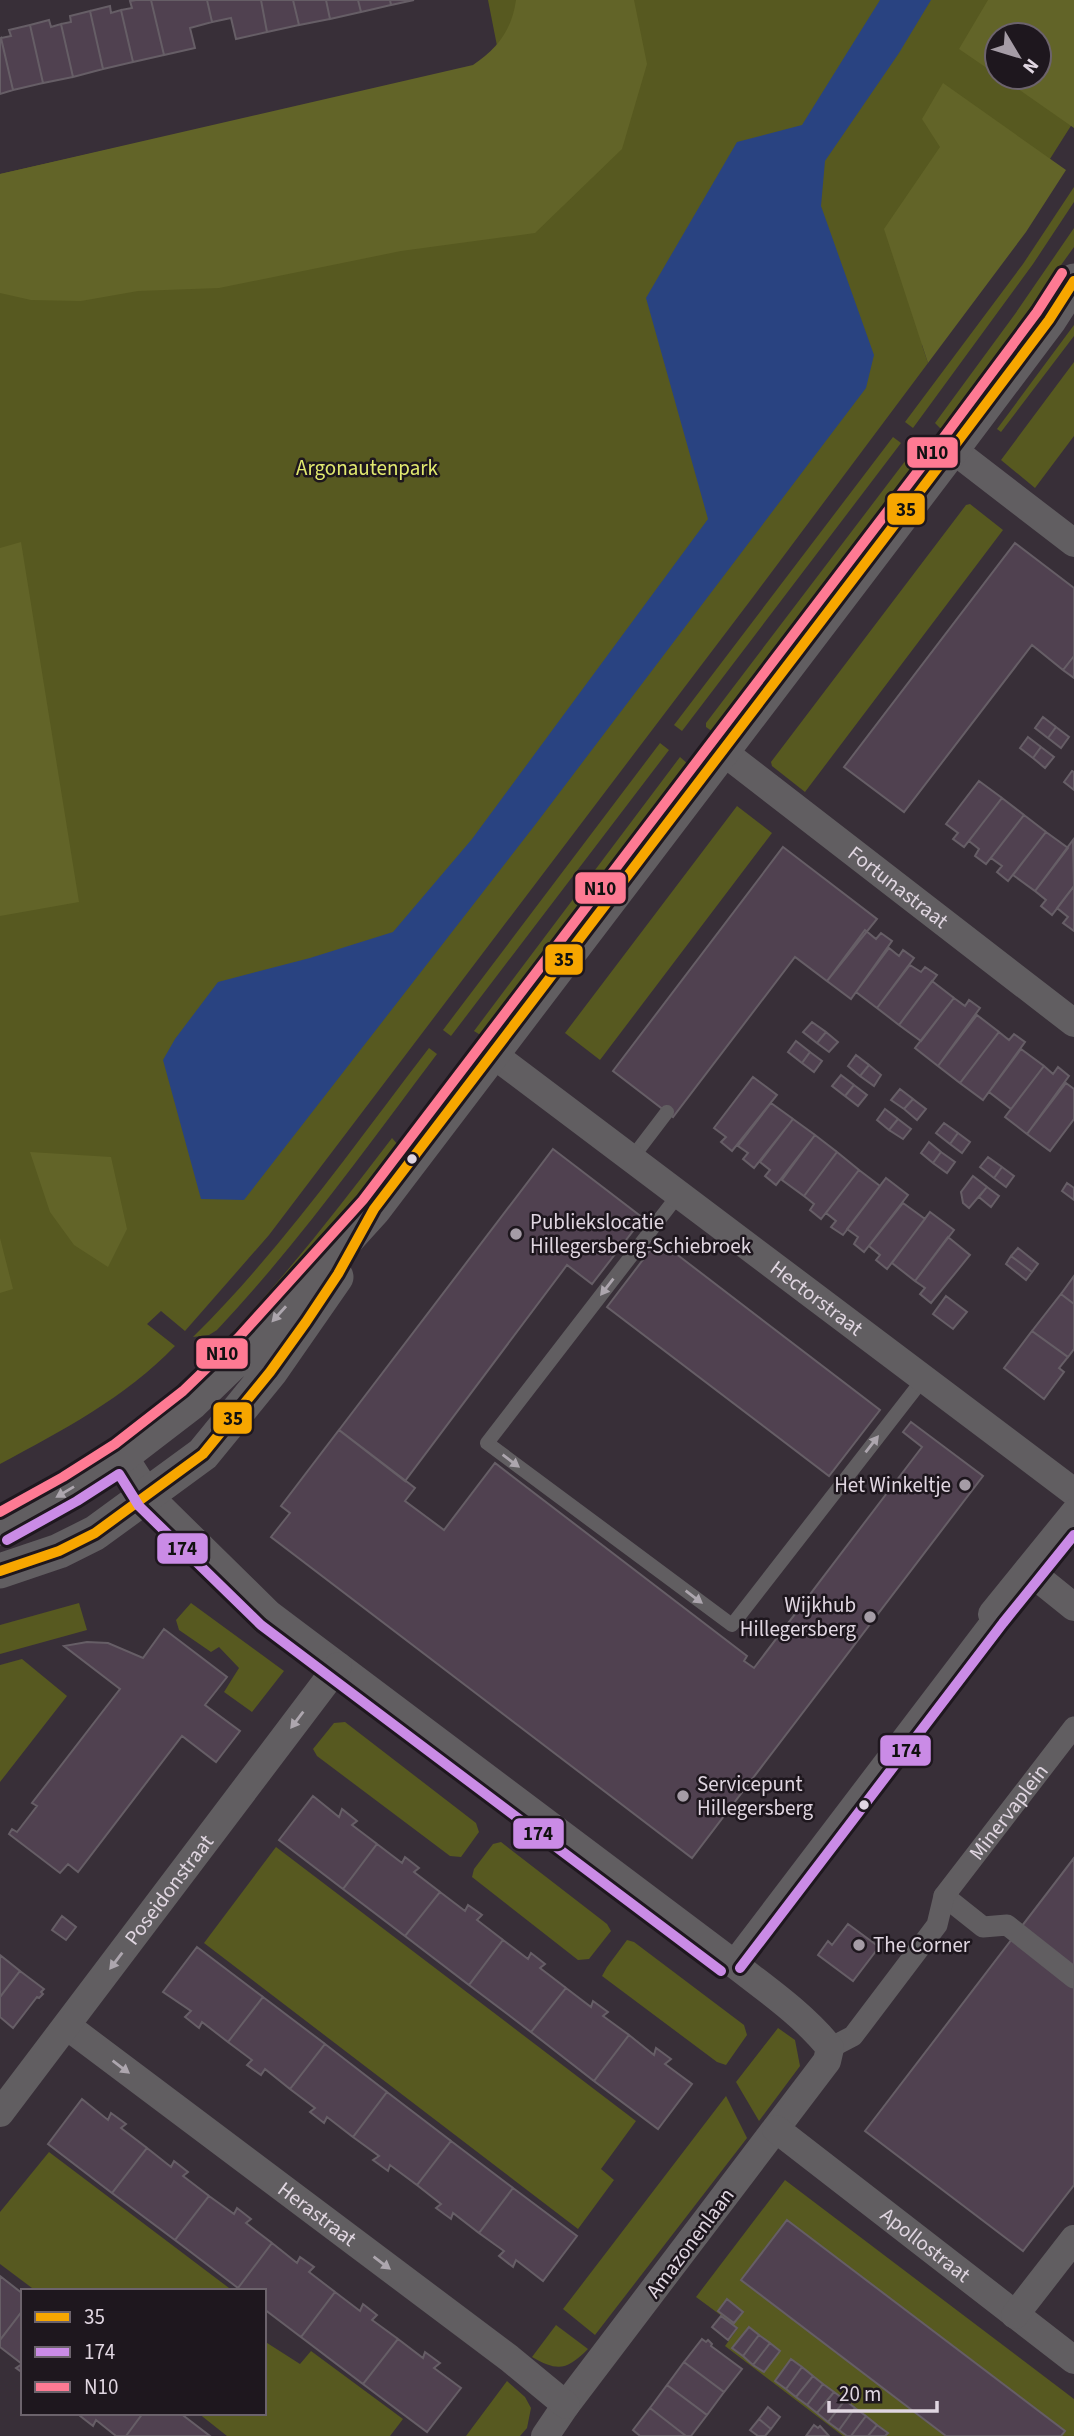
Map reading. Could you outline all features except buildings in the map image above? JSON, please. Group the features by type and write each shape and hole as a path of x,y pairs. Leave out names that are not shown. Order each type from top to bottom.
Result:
{"street":[{"path":"0,1528 60,1495 123,1455 174,1417 224,1372 374,1209 494,1055 721,751 952,449 1049,320 1074,281"},
{"path":"952,449 1074,543"},
{"name":"Fortunastraat","path":"721,751 1074,1023"},
{"name":"Hectorstraat","path":"494,1055 1074,1492"},
{"path":"0,1571 73,1545 149,1496 203,1454 270,1372 338,1274 374,1209"},
{"path":"123,1455 149,1496 269,1614 729,1960 820,2035 830,2048"},
{"path":"992,1614 1074,1513"},
{"path":"1028,1570 1074,1607"},
{"name":"Poseidonstraat","path":"0,2113 338,1666"},
{"name":"Minervaplein","path":"830,2048 853,2036 937,1925 944,1896 1074,1727"},
{"path":"944,1896 983,1927 1007,1925 1074,1978"},
{"name":"Herastraat","path":"67,2026 498,2350 566,2405"},
{"name":"Amazonenlaan","path":"545,2436 827,2061 830,2048"},
{"name":"Apollostraat","path":"776,2129 1074,2360"},
{"path":"1015,2315 1074,2239"}],"lane":[{"path":"632,1158 667,1112"},
{"path":"679,1194 487,1443 732,1625 924,1378"},
{"path":"729,1960 992,1614"}],"green space":[{"name":"Argonautenpark","path":"488,0 1074,0 1074,121 982,266 922,345 928,363 269,1235 185,1331 161,1311 147,1324 175,1346 156,1365 92,1412 0,1464 0,174 500,61"},
{"path":"1074,187 1074,202 1033,264 913,428 905,422 1023,264"},
{"path":"1074,228 1074,247 944,428 940,428 935,423"},
{"path":"1074,325 1074,336 1001,432 997,429"},
{"path":"1074,362 1074,436 1035,488 1001,460"},
{"path":"893,437 901,443 682,731 674,725"},
{"path":"912,452 921,458 713,732 706,727 706,723"},
{"path":"970,504 1003,530 805,792 772,766 771,762 966,505"},
{"path":"660,743 669,750 451,1036 443,1030"},
{"path":"680,757 688,764 482,1036 474,1031"},
{"path":"737,806 772,833 600,1060 565,1033"},
{"path":"429,1048 437,1054 276,1264 217,1330 209,1335 193,1337 287,1233"},
{"path":"392,1138 399,1146 320,1249 195,1386 188,1378 269,1292"},
{"path":"79,1603 87,1630 0,1654 0,1625"},
{"path":"191,1603 284,1671 252,1712 224,1692 239,1668 219,1647 211,1652 179,1630 176,1620"},
{"path":"22,1659 67,1696 0,1782 0,1665"},
{"path":"345,1722 476,1823 479,1832 461,1857 450,1856 317,1756 313,1749 334,1723"},
{"path":"501,1842 607,1924 611,1931 589,1959 578,1960 472,1877 474,1869 493,1844"},
{"path":"276,1847 636,2121 601,2169 614,2180 578,2229 204,1943"},
{"path":"627,1940 634,1942 744,2025 747,2035 726,2065 717,2062 602,1976"},
{"path":"778,2028 795,2040 800,2066 759,2121 736,2082"},
{"path":"726,2096 747,2138 595,2335 563,2309"},
{"path":"49,2152 230,2289 33,2289 0,2264 0,2212"},
{"path":"785,2180 1074,2399 1074,2436 843,2436 725,2346 738,2328 696,2297"},
{"path":"556,2325 588,2349 568,2365 556,2367 532,2357"},
{"path":"266,2342 300,2364 311,2351 403,2419 390,2436 227,2436 201,2415 266,2415"},
{"path":"507,2381 525,2397 531,2408 527,2428 520,2436 466,2436"}],"shaded area":[{"path":"516,0 634,0 647,64 622,149 535,233 401,251 219,288 138,291 81,301 31,300 0,293 0,174 473,65 502,38 511,21"},
{"path":"988,0 1074,0 1074,128 1021,91 1053,91 1053,21 983,21 983,65 959,49"},
{"path":"943,83 1066,170 1026,232 928,363 884,229 940,147 922,119"},
{"path":"21,542 79,902 0,916 0,548"},
{"path":"30,1152 111,1157 127,1229 108,1267 74,1245 50,1212"},
{"path":"0,1238 13,1289 0,1293"}],"water":[{"path":"880,0 931,0 899,53 825,161 821,206 874,355 866,388 535,825 244,1200 201,1199 163,1060 175,1039 218,982 310,958 393,932 472,839 708,519 646,298 737,142 802,125"}],"transit line":[{"name":"N10","path":"0,1512 115,1444 183,1391 239,1337 363,1200 941,441 1037,312 1062,273"},
{"name":"35","path":"0,1571 59,1551 95,1533 203,1454 270,1372 306,1322 338,1274 374,1209 952,449 1049,320 1074,281"},
{"name":"174","path":"7,1540 119,1474 139,1506 261,1625 721,1971"},
{"name":"174","path":"740,1968 1003,1623 1074,1535"}],"place":[{"name":"Publiekslocatie Hillegersberg-Schiebroek","path":"516,1234"},
{"name":"Het Winkeltje","path":"965,1485"},
{"name":"Wijkhub Hillegersberg","path":"870,1617"},
{"name":"Servicepunt Hillegersberg","path":"683,1796"},
{"name":"The Corner","path":"859,1945"}]}
